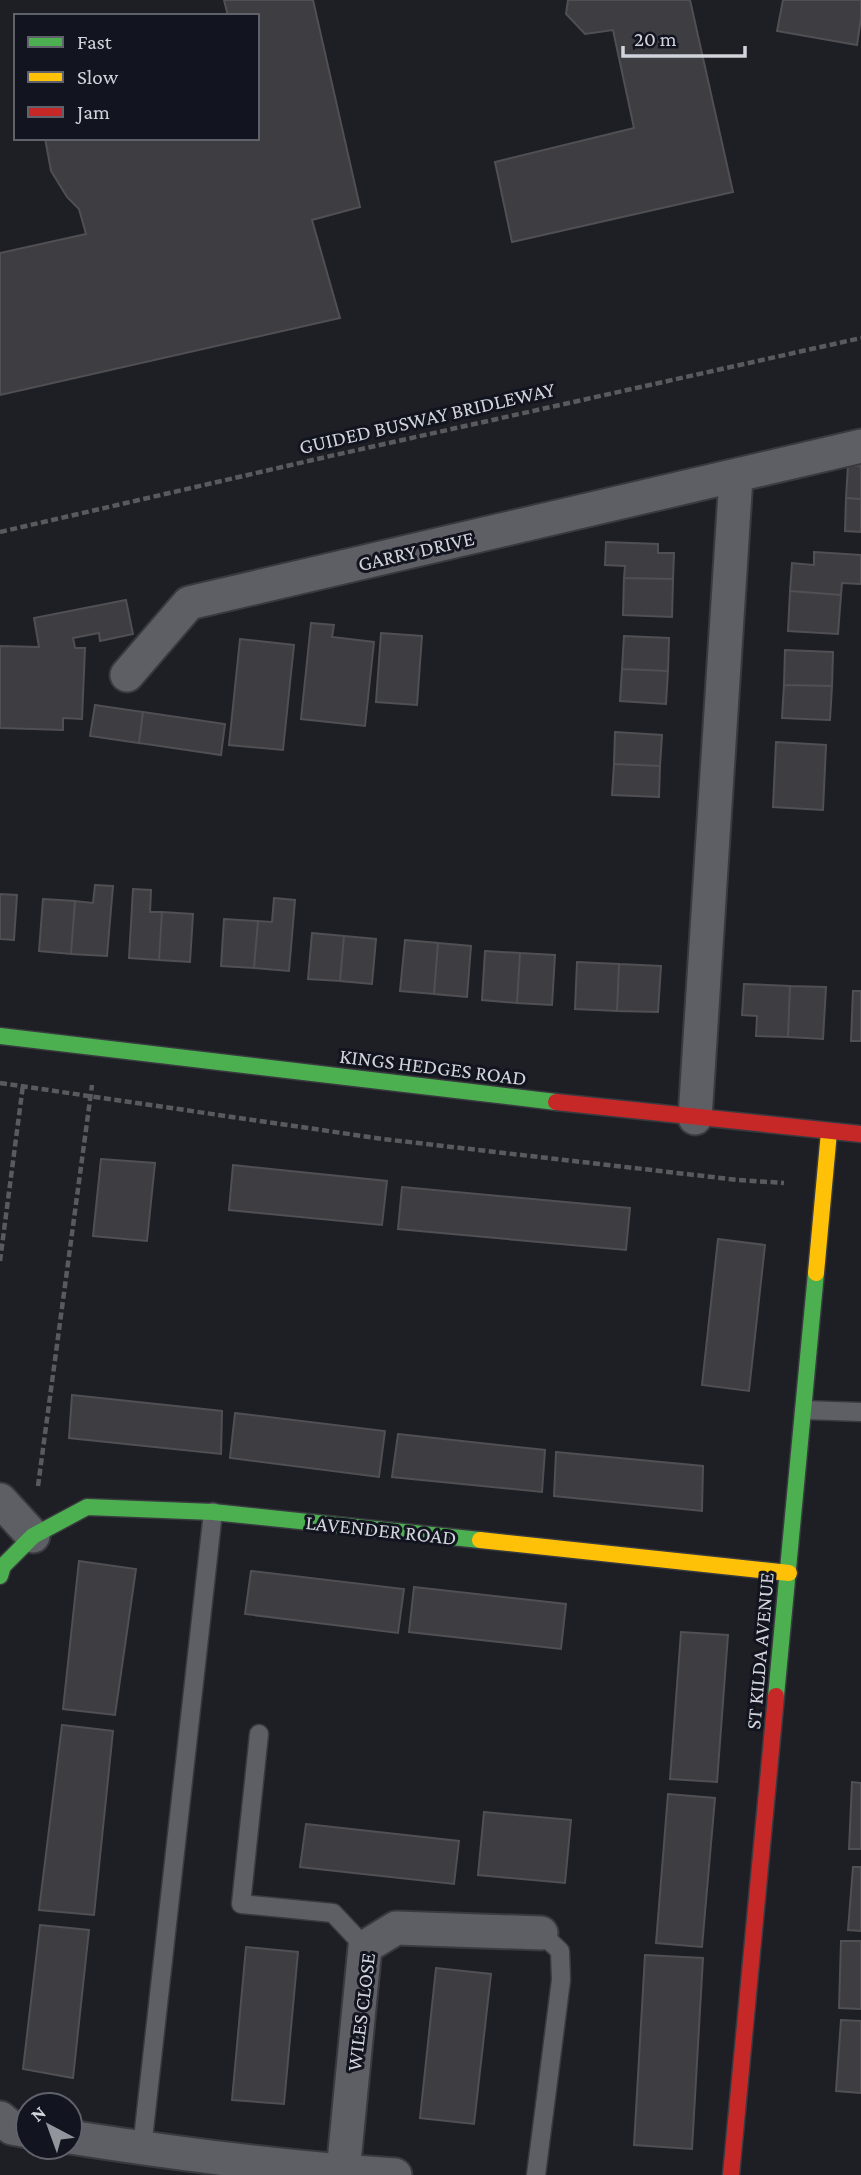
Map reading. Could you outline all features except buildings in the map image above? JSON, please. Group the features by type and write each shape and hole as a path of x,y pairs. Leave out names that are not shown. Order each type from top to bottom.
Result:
{"street":[{"name":"GARRY DRIVE","path":"127,674 189,603 861,446"},
{"path":"695,1118 736,477"},
{"name":"KINGS HEDGES ROAD","path":"0,1036 695,1118 861,1134"},
{"name":"ST KILDA AVENUE","path":"731,2175 829,1132"},
{"path":"13,1490 33,1536"},
{"name":"LAVENDER ROAD","path":"0,1576 3,1566 33,1536 87,1507 213,1512 789,1573"},
{"name":"WILES CLOSE","path":"343,2172 365,1947 396,1928 541,1933"},
{"path":"0,2118 14,2128"},
{"path":"84,2139 343,2172 396,2175"}],"lane":[{"path":"804,1410 861,1412"},
{"path":"142,2148 213,1512"},
{"path":"259,1734 241,1904 333,1913 365,1947"},
{"path":"536,2175 561,1980 561,1951 541,1933"}],"path":[{"name":"GUIDED BUSWAY BRIDLEWAY","path":"0,532 317,458 861,338"},
{"path":"0,1083 383,1139 738,1180"},
{"path":"0,1261 22,1085"},
{"path":"44,1492 38,1485 90,1095"},
{"path":"13,1490 38,1485"}],"traffic: fast":[{"path":"0,1036 556,1102"},
{"path":"776,1696 816,1273"},
{"path":"0,1576 3,1566 33,1536 87,1507 213,1512 480,1540"}],"traffic: slow":[{"path":"816,1273 829,1132"},
{"path":"480,1540 789,1573"}],"traffic: jam":[{"path":"556,1102 861,1134"},
{"path":"731,2175 776,1696"}]}
